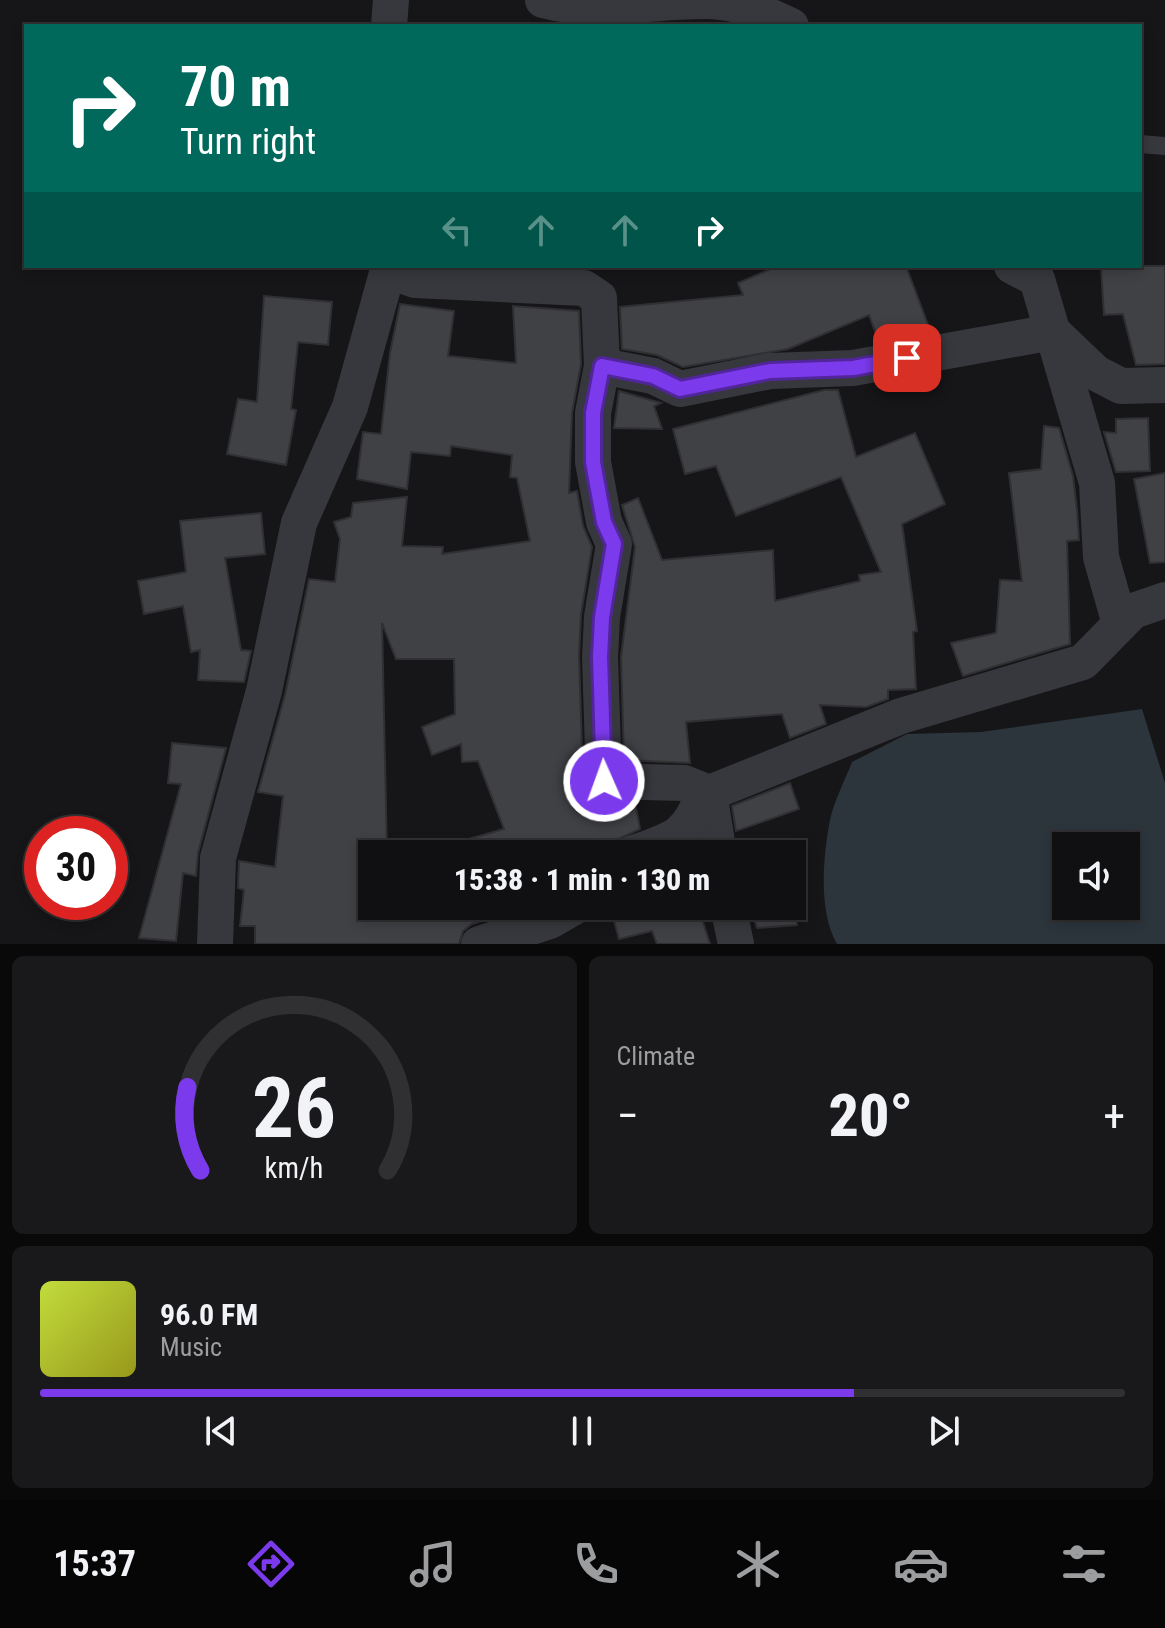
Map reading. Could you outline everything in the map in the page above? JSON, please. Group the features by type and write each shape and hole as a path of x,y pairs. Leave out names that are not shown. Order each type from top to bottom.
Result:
{"street":[{"path":"389,24 391,0"},
{"path":"543,0 576,9 708,1 753,8 787,24"},
{"path":"215,944 218,858 264,691 299,523 350,407 389,268 415,280 584,288 599,298 602,366 593,413 593,462 604,522 614,544 602,617 600,657 604,781 684,783 709,793"},
{"path":"1016,268 1037,279 1053,332 1097,483 1101,557 1120,624"},
{"path":"602,366 653,376 680,389 770,371 853,368 1053,332"},
{"path":"1053,332 1096,373 1121,386 1165,385"},
{"path":"672,840 694,820 702,796 901,716 1083,662 1133,611 1165,600"},
{"path":"709,793 717,840"},
{"path":"479,944 552,920"},
{"path":"731,920 736,944"}],"lane":[{"path":"1142,144 1165,146"}],"shaded area":[{"path":"1142,709 1165,783 1165,944 837,944 827,916 824,884 825,850 837,798 852,762 907,734 981,732"}],"building":[{"path":"1165,266 1165,364 1136,365 1123,314 1104,315 1101,268"},
{"path":"773,268 907,268 931,333 879,342 869,315 788,349 683,367 657,355 622,349 620,307 743,295 738,283"},
{"path":"264,296 332,302 328,345 298,342 291,409 296,410 286,465 227,454 238,399 257,402"},
{"path":"400,304 454,311 448,356 516,363 513,306 579,311 581,364 572,413 569,493 577,491 583,526 592,547 581,614 579,656 583,782 594,799 635,803 640,829 616,840 465,840 504,829 478,761 462,762 461,744 432,755 422,727 455,714 454,659 396,659 382,623 387,840 358,840 358,920 484,920 463,931 459,944 255,944 255,926 240,926 244,890 238,888 239,861 275,867 283,796 258,792 285,695 309,579 335,582 340,539 334,522 351,517 353,503 407,497 402,546 443,547 442,554 530,541 517,478 510,477 512,455 451,446 450,456 411,452 407,489 357,479 363,432 381,434 390,353"},
{"path":"824,390 838,390 856,457 915,433 945,504 902,524 917,631 913,632 916,689 888,690 888,699 866,707 820,705 826,724 790,738 782,714 686,722 690,763 624,760 621,657 635,547 622,505 638,498 662,560 773,550 775,601 860,581 859,575 881,572 841,477 736,516 716,466 685,474 673,429"},
{"path":"619,391 661,403 654,406 662,429 614,428"},
{"path":"1148,418 1150,471 1116,472 1104,432 1116,433 1116,419"},
{"path":"1044,426 1059,428 1073,476 1079,540 1067,541 1070,644 963,676 951,643 996,633 1000,580 1022,581 1009,473 1041,469"},
{"path":"1165,473 1165,562 1150,563 1134,479"},
{"path":"261,513 265,554 225,558 241,650 251,651 244,682 198,680 200,650 191,652 183,606 144,614 138,581 186,572 180,521"},
{"path":"172,743 226,748 198,853 196,876 183,873 176,941 139,938 181,784 168,783"},
{"path":"790,783 799,809 736,831 732,806"},
{"path":"614,920 702,920 710,944 657,944 652,931 619,939"},
{"path":"754,920 796,920 797,925 757,928"}],"route":[{"path":"604,781 600,657 602,617 614,544 604,522 593,462 593,413 602,366 653,376 680,389 770,371 853,368 907,358"}]}
